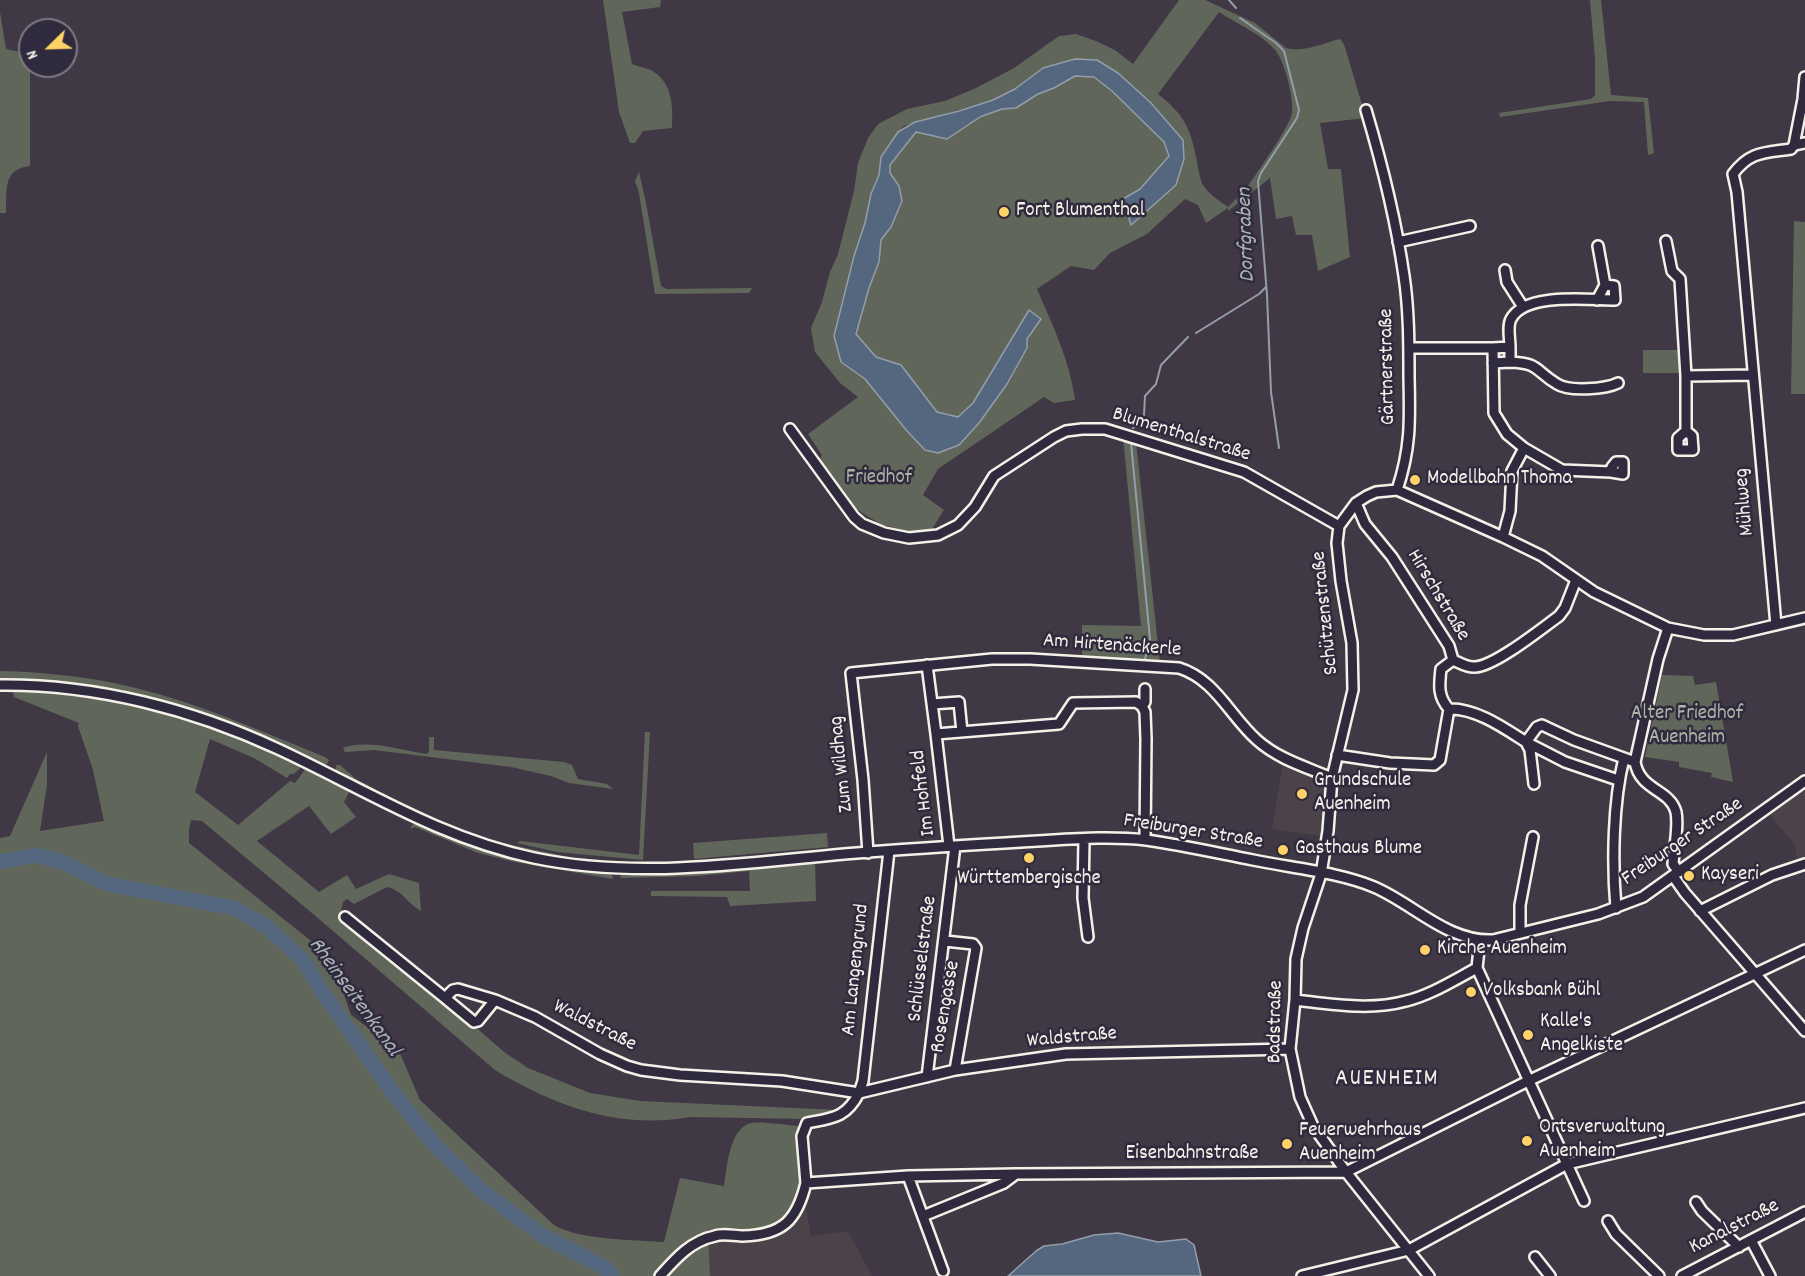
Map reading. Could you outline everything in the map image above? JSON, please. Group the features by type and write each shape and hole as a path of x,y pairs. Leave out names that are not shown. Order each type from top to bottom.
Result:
{"street":[{"path":"1805,77 1794,145 1805,143"},
{"name":"Gärtnerstraße","path":"1366,110 1377,147 1404,277 1409,348 1410,428 1408,452 1397,490"},
{"name":"Mühlweg","path":"1776,625 1737,192 1733,174 1747,158 1753,155 1791,149 1794,145"},
{"path":"1398,242 1470,226"},
{"path":"1666,241 1672,271 1680,279 1686,376 1686,430"},
{"path":"1597,300 1605,285 1598,246"},
{"path":"1505,270 1507,282 1523,307"},
{"path":"1510,362 1510,322 1516,312 1523,307 1546,300 1615,300 1614,286 1605,285"},
{"path":"1409,348 1510,347"},
{"path":"1492,348 1494,412 1507,434 1524,448 1562,470 1611,472"},
{"path":"1493,363 1528,363 1566,388 1608,388 1618,383"},
{"path":"1686,376 1753,375"},
{"name":"Blumenthalstraße","path":"790,429 854,517 868,527 898,537 929,537 944,533 958,525 975,507 994,476 1054,437 1066,431 1082,429 1105,429 1244,471 1339,526"},
{"path":"1503,537 1510,511 1512,471 1524,448"},
{"path":"1339,526 1356,503 1376,492 1397,490 1542,556 1594,592 1668,628 1716,636 1742,634 1805,618"},
{"name":"Hirschstraße","path":"1356,503 1365,524 1392,557 1449,646 1454,660 1441,669 1440,681 1441,698 1449,709"},
{"name":"Schützenstraße","path":"1321,874 1328,831 1332,778 1353,690 1354,658 1341,581 1337,543 1339,526"},
{"path":"1454,660 1473,668 1497,659 1559,616 1565,608 1576,580"},
{"path":"1668,628 1658,660 1635,762 1636,771 1642,780 1669,799 1676,811 1673,864 1676,874 1700,911 1805,1031"},
{"name":"Am Hirtenäckerle","path":"851,673 992,659 1030,659 1179,668 1191,672 1218,694 1256,739 1274,754 1332,778"},
{"name":"Im Hohfeld","path":"927,665 952,846"},
{"name":"Zum Wildhag","path":"851,673 863,780 868,853"},
{"name":"Freiburger Straße","path":"0,685 55,687 111,695 168,708 222,726 275,748 431,825 478,843 533,858 585,866 687,869 952,846 1084,839 1145,840 1321,874 1370,886 1451,931 1464,937 1480,940 1493,940 1616,908 1642,897 1805,781"},
{"path":"1145,689 1145,702 1142,706 1145,712 1146,739 1145,840"},
{"path":"932,704 959,702 962,732"},
{"name":"Im Hohfeld","path":"936,734 1059,724 1073,703 1136,702 1142,706"},
{"path":"1337,755 1390,763 1434,765 1440,760 1449,709 1458,709 1474,714 1565,762 1618,780"},
{"path":"1526,742 1536,727 1542,725 1574,740 1635,762"},
{"path":"1526,742 1530,750 1534,784"},
{"path":"1616,908 1615,824 1618,780 1624,758"},
{"path":"1520,933 1521,897 1533,837"},
{"path":"1084,839 1083,898 1088,937"},
{"name":"Schlüsselstraße","path":"927,1077 945,941 952,846"},
{"name":"Am Langengrund","path":"859,1093 889,851"},
{"path":"1700,911 1772,875 1805,864"},
{"name":"Badstraße","path":"1321,874 1303,928 1296,959 1290,1049 1294,1076 1305,1111 1320,1138 1429,1276"},
{"path":"345,917 474,1022 478,1021 495,1000"},
{"path":"1480,940 1477,968 1584,1201"},
{"name":"Rosengasse","path":"945,941 973,944 975,948 955,1070"},
{"name":"Eisenbahnstraße","path":"806,1183 908,1176 1346,1172 1805,950"},
{"path":"1295,1000 1350,1006 1402,1002 1431,992 1477,968"},
{"name":"Waldstraße","path":"445,998 453,990 458,989 495,1000 553,1025 600,1054 641,1070 680,1075 782,1081 859,1093 955,1070 1078,1053 1290,1049"},
{"path":"660,1276 679,1254 699,1241 717,1235 758,1234 787,1224 799,1208 806,1183 802,1136 807,1123 836,1117 846,1112 854,1104 859,1093"},
{"path":"1302,1276 1409,1250 1568,1164 1805,1108"},
{"name":"Eisenbahnstraße","path":"923,1216 1004,1183 1016,1174"},
{"path":"908,1176 944,1271"},
{"path":"1696,1202 1702,1211 1739,1247"},
{"name":"Kanalstraße","path":"1682,1276 1805,1212"},
{"path":"1608,1221 1616,1234 1659,1276"},
{"path":"1751,1240 1770,1276"},
{"path":"1535,1257 1550,1276"}],"shaded area":[{"name":"Grundschule Auenheim","path":"1283,762 1323,784 1327,799 1321,836 1272,829"},
{"path":"1805,786 1805,862 1798,864 1794,844 1768,812"},
{"path":"799,1198 805,1202 811,1236 848,1231 872,1276 710,1276 708,1228 727,1233"}],"green space":[{"path":"603,0 661,0 660,7 622,12 632,64 649,69 660,77 668,90 672,105 672,128 643,131 635,143 630,143 619,112"},
{"name":"Friedhof","path":"1179,0 1205,0 1255,23 1286,48 1306,48 1340,39 1344,44 1366,118 1320,123 1328,169 1341,169 1350,257 1318,271 1312,235 1296,235 1292,216 1276,219 1270,178 1228,211 1228,208 1206,223 1198,205 1185,199 1147,234 1110,253 1094,270 1071,266 1037,289 1065,357 1075,400 1054,403 1044,397 938,469 923,495 944,510 930,532 911,532 880,524 850,505 820,459 822,455 808,434 858,397 840,383 815,352 811,328 838,254 854,191 858,163 868,138 878,124 907,109 945,101 976,88 1014,68 1059,36 1076,34 1096,41 1115,50 1133,64","holes":["1219,12 1257,34 1276,51 1286,72 1292,107 1290,119 1274,148 1248,186 1228,207 1205,189 1188,129 1174,108 1158,94","1075,59 1097,60 1118,73 1184,159 1127,213 1123,199 1140,189 1169,156 1164,142 1095,77 1075,76 1038,94 1016,108 1002,109 980,117 947,139 916,132 890,166 890,173 899,186 891,227 881,240 879,262 856,334 876,357 901,365 937,412 958,417 973,403 995,369 1041,319 1027,340 1027,348 1007,384 979,423 959,445 938,453 925,450 865,379 841,362 840,309 871,194 879,175 881,157 904,126 993,100 1015,89 1043,68"]},
{"path":"1590,0 1601,0 1611,95 1648,98 1654,153 1648,155 1644,102 1610,101 1500,117 1499,113 1591,99 1595,95 1595,59"},
{"path":"0,12 6,49 18,52 18,78 30,78 30,166 21,168 10,176 6,213 0,213"},
{"path":"639,172 661,286 667,289 752,288 749,293 655,294 639,193 635,181"},
{"path":"1794,221 1805,222 1805,394 1791,394"},
{"path":"1643,350 1680,350 1681,373 1643,373"},
{"path":"1123,437 1136,442 1160,663 1082,659 1082,625 1141,626"},
{"path":"0,671 85,678 160,695 232,719 329,760 323,766 253,734 89,688 33,681 0,681"},
{"name":"Alter Friedhof Auenheim","path":"1662,675 1693,676 1695,685 1716,682 1733,782 1711,777 1712,773 1679,767 1679,762 1645,757"},
{"path":"16,689 70,694 150,708 228,732 299,763 300,768 287,778 254,758 210,739 195,792 238,825 290,781 295,783 307,767 350,790 344,802 356,817 331,834 309,806 257,841 319,892 347,875 356,889 389,874 419,883 421,911 397,891 387,887 354,904 347,899 343,902 341,911 344,919 504,1052 528,1068 590,1093 640,1101 838,1110 837,1113 808,1119 690,1117 638,1120 588,1112 541,1094 495,1070 202,821 191,820 189,843 331,957 351,1015 399,1051 420,1100 554,1225 578,1234 623,1240 664,1242 680,1178 724,1186 728,1159 734,1140 744,1126 751,1123 798,1126 800,1188 793,1208 786,1217 766,1229 731,1232 708,1229 710,1276 0,1276 0,838 10,836 47,752 47,784 40,831 104,821 93,770 78,726 79,723 14,697 13,691"},
{"path":"645,732 650,732 643,860 557,852 517,843 520,841 639,855"},
{"path":"429,737 434,737 434,750 564,762 572,765 578,779 607,784 613,789 569,783 551,776 511,767 374,750 345,752 343,748 373,745 426,754 429,752"},
{"path":"336,765 340,765 356,779 420,813 484,839 577,859 527,851 476,838 391,802 336,772"},
{"path":"416,823 465,841 535,861 611,872 613,879 515,862 478,853 415,827 410,829"},
{"path":"827,833 828,847 694,859 693,843"},
{"path":"815,861 816,901 730,906 727,897 651,896 651,891 750,891 749,871 698,876 620,878 622,873 699,872"}],"water":[{"path":"1075,59 1097,60 1118,73 1151,103 1183,140 1184,159 1176,185 1131,225 1123,199 1140,189 1169,156 1164,142 1112,91 1094,77 1075,76 1038,94 1016,108 1002,109 980,117 947,139 916,132 890,165 890,173 899,186 902,201 891,227 881,240 879,262 856,334 876,357 901,365 937,412 958,417 973,403 1029,310 1041,319 1027,339 1027,348 1007,384 979,423 959,445 938,453 925,450 865,379 841,362 834,336 871,194 879,175 881,157 898,132 915,122 993,100 1015,89 1043,68"},
{"path":"1118,1233 1158,1242 1186,1239 1194,1245 1201,1276 1008,1276 1044,1246 1062,1244 1094,1235"}],"waterway":[{"name":"Dorfgraben","path":"1229,0 1236,8"},
{"name":"Dorfgraben","path":"1240,18 1284,51 1299,110 1297,118 1258,181 1267,295 1271,392 1279,448"},
{"path":"1196,333 1259,294 1266,287"},
{"path":"1133,428 1144,415 1145,396 1156,384 1161,365 1188,337"},
{"path":"1131,443 1150,639 1145,659"},
{"name":"Rheinseitenkanal","path":"0,862 37,855 65,863 107,884 234,908 267,927 304,961 321,990 392,1091 434,1144 482,1191 543,1236 604,1267 612,1276"}],"place":[{"name":"Fort Blumenthal","path":"1004,212"},
{"name":"Modellbahn Thoma","path":"1415,480"},
{"name":"Grundschule Auenheim","path":"1302,794"},
{"name":"Gasthaus Blume","path":"1283,850"},
{"name":"Württembergische","path":"1029,858"},
{"name":"Kayseri","path":"1689,876"},
{"name":"Kirche Auenheim","path":"1425,950"},
{"name":"Volksbank Bühl","path":"1471,992"},
{"name":"Kalle's Angelkiste","path":"1528,1035"},
{"name":"Ortsverwaltung Auenheim","path":"1527,1141"},
{"name":"Feuerwehrhaus Auenheim","path":"1287,1144"}],"district":[{"name":"AUENHEIM","path":"1387,1081"}]}
